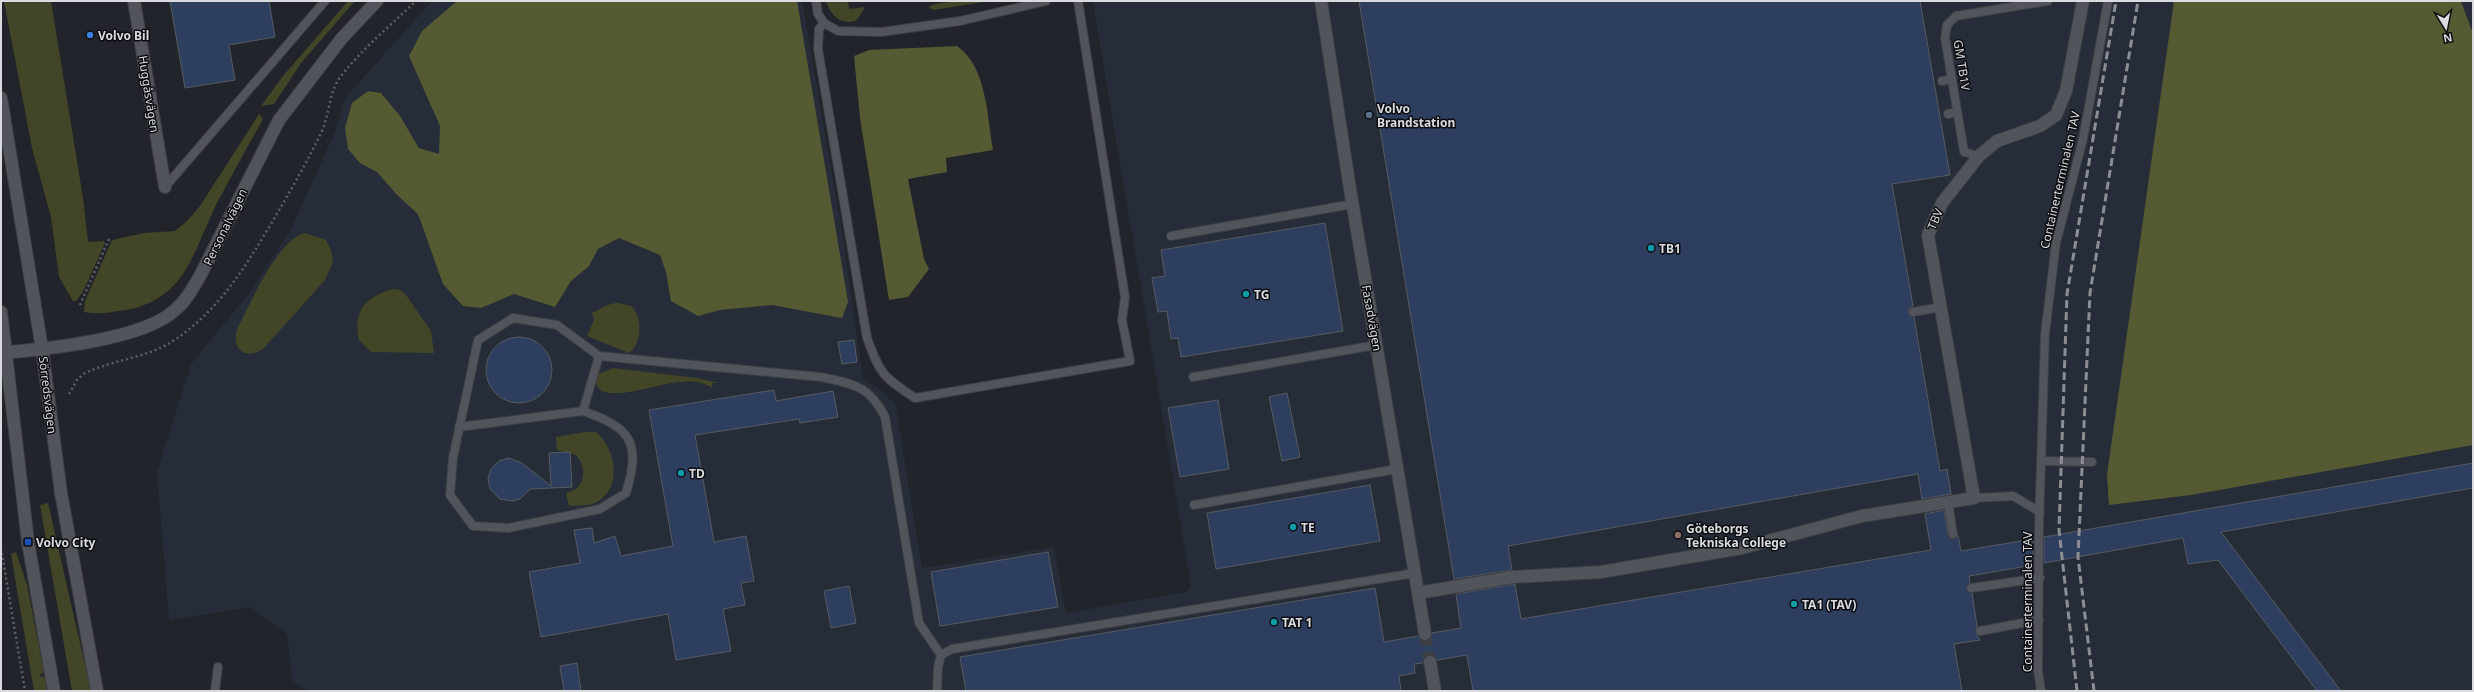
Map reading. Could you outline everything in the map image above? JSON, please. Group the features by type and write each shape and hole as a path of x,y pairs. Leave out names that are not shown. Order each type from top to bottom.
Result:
{"street":[{"name":"Huggåsvägen","path":"134,1 165,188"},
{"name":"Personalvägen","path":"4,353 42,349 132,333 161,321 175,311 191,292 200,276 280,120 342,38 377,1"},
{"name":"Fasadvägen","path":"1321,1 1376,345 1425,634"},
{"name":"TBV","path":"1974,498 1928,235 1942,203 1979,156 1997,141 2040,126 2056,115 2069,77 2083,1"},
{"name":"Sörredsvägen","path":"1,98 42,349 61,493 97,691"},
{"path":"1,312 4,353 28,542 54,691"},
{"path":"1418,593 1513,577 1601,572 1734,549 1862,516 1974,498"},
{"path":"1430,662 1435,691"}],"lane":[{"path":"165,188 326,1"},
{"path":"816,1 818,14 824,23 838,31 881,32 960,21 1046,1"},
{"path":"824,23 819,29 818,49 867,338 878,368 892,382 915,398 1130,361 1122,320 1126,297 1078,1"},
{"name":"GM TB1V","path":"1979,156 1964,152 1945,38 1947,25 1956,16 2048,1"},
{"name":"Containerterminalen TAV","path":"2041,691 2038,670 2041,461 2045,334 2056,243 2083,139 2108,1"},
{"path":"1942,81 1952,79"},
{"path":"1948,114 1957,112"},
{"path":"1171,236 1353,204"},
{"path":"1913,312 1941,307"},
{"path":"460,427 584,411 604,419 624,431 633,448 634,468 626,493 600,509 508,528 473,526 450,495 453,458 478,340 513,318 557,325 599,356 821,377 853,384 868,392 877,400 885,417 919,623 941,654 938,667 937,691"},
{"path":"1193,377 1376,345"},
{"path":"584,411 599,356"},
{"path":"2041,461 2092,462"},
{"path":"1194,505 1397,469"},
{"path":"1974,498 2013,496 2040,512"},
{"path":"1948,502 1954,534"},
{"path":"941,654 952,649 1415,573"},
{"path":"1971,588 2040,578"},
{"path":"1980,631 2039,620"},
{"path":"215,691 218,667"}],"path":[{"path":"69,394 77,380 86,373 156,351 175,340 204,318 218,303 236,281 308,158 322,130 331,96 340,77 416,1"},
{"path":"80,305 109,239"},
{"path":"1,548 25,691"}],"shaded area":[{"path":"432,1 802,1 843,237 863,379 878,388 894,403 896,407 922,568 1054,547 1066,613 1186,592 1191,586 1093,1 2473,1 2473,691 308,691 290,679 292,674 287,634 250,607 169,620 157,472 191,364 253,288 290,231 335,132 345,98"}],"green space":[{"path":"4,1 51,1 83,198 88,242 104,241 105,243 83,292 76,301 73,301 59,277 51,217 32,148"},
{"path":"348,1 355,1 301,63 274,104 261,106 283,76"},
{"path":"457,1 797,1 848,302 842,318 772,305 720,310 698,316 671,301 666,272 660,255 619,238 598,249 589,266 571,281 555,307 514,294 481,308 463,306 443,284 418,214 398,196 377,172 360,163 348,149 345,128 352,103 368,91 381,93 400,116 419,148 439,154 440,126 409,56 422,31"},
{"path":"826,1 848,1 849,9 864,7 864,9 857,20 846,22 837,18 830,11"},
{"path":"952,1 989,1 934,10 929,8 931,5"},
{"path":"2174,1 2461,1 2473,34 2473,445 2191,495 2109,505 2107,475"},
{"path":"957,46 967,55 980,79 987,108 993,150 946,158 947,172 908,179 924,259 929,269 908,297 889,300 860,118 854,56 869,50"},
{"path":"259,114 263,119 216,205 185,271 175,284 162,296 146,304 126,310 95,313 84,312 85,301 112,240 144,233 175,231 187,221 200,206"},
{"path":"305,233 326,240 331,250 333,262 325,280 263,349 250,354 245,353 237,346 236,334 238,327 275,259 295,238"},
{"path":"392,289 400,290 406,295 431,331 434,353 371,352 359,340 359,313 368,301"},
{"path":"618,303 631,306 638,316 639,337 633,349 629,353 587,336 594,320 592,313 607,305"},
{"path":"613,368 697,378 718,383 712,383 712,388 700,383 686,382 672,383 627,392 613,393 601,391 596,384 598,374"},
{"path":"585,432 596,432 603,439 612,458 614,468 613,478 611,487 597,502 587,505 569,506 566,493 577,488 581,483 583,478 582,466 576,455 557,450 556,437"},
{"path":"48,503 91,691 72,691 40,505"},
{"path":"16,552 27,585 44,672 39,676 45,677 47,691 34,691 11,554"}],"building":[{"path":"170,1 269,1 275,37 229,45 235,80 185,88"},
{"name":"TB1","path":"1359,1 1920,1 1950,175 1892,184 1913,306 1909,308 1908,313 1914,317 1940,471 1947,469 1951,494 1922,499 1918,474 1508,546 1512,570 1454,579"},
{"name":"TG","path":"1325,223 1343,331 1181,357 1178,338 1171,339 1167,311 1158,312 1152,278 1165,276 1161,250"},
{"path":"513,337 525,337 537,342 547,352 552,364 550,383 537,398 525,403 513,403 501,398 491,388 486,376 486,364 491,352 501,342"},
{"path":"854,340 857,362 842,364 838,342"},
{"name":"TD","path":"774,390 776,401 833,391 838,417 800,423 799,419 695,435 714,542 746,536 754,581 741,583 745,605 723,609 731,651 676,660 668,614 541,637 529,572 580,563 574,530 592,528 594,543 615,536 621,556 673,546 649,410"},
{"path":"1287,393 1300,457 1282,461 1269,397"},
{"path":"1218,400 1229,469 1180,477 1168,408"},
{"path":"570,452 572,487 530,489 520,499 512,501 500,499 490,489 488,479 491,469 499,461 509,458 522,463 551,486 549,453"},
{"path":"2473,463 2473,488 2221,532 2341,691 2317,691 2218,560 2188,564 2183,538 2044,563 2044,537"},
{"name":"TE","path":"1370,485 1380,541 1216,569 1207,513"},
{"path":"1944,510 1948,535 1953,539 1958,535 1961,551 2033,539 2033,565 1969,576 1970,583 1966,589 1972,593 1977,626 1975,632 1980,640 1954,644 1962,691 1473,691 1467,655 1437,660 1433,655 1429,655 1425,657 1423,663 1414,664 1415,673 1399,676 1401,691 966,691 960,657 1375,588 1384,642 1418,636 1422,641 1426,641 1430,639 1432,633 1461,628 1456,594 1515,584 1521,619 1931,550 1925,514"},
{"path":"1048,552 1058,607 940,626 931,572"},
{"path":"849,586 856,623 831,628 824,591"},
{"path":"577,663 581,691 564,691 560,666"}],"tunnel":[{"path":"1425,634 1430,662"}],"railway":[{"path":"2077,691 2059,530 2067,294 2116,1"},
{"path":"2094,691 2078,557 2090,293 2138,1"}],"place":[{"name":"Volvo Bil","path":"90,35"},
{"name":"Volvo Brandstation","path":"1369,115"},
{"name":"TB1","path":"1651,248"},
{"name":"TG","path":"1246,294"},
{"name":"TD","path":"681,473"},
{"name":"TE","path":"1293,527"},
{"name":"Göteborgs Tekniska College","path":"1678,535"},
{"name":"Volvo City","path":"28,542"},
{"name":"TA1 (TAV)","path":"1794,604"},
{"name":"TAT 1","path":"1274,622"}]}
